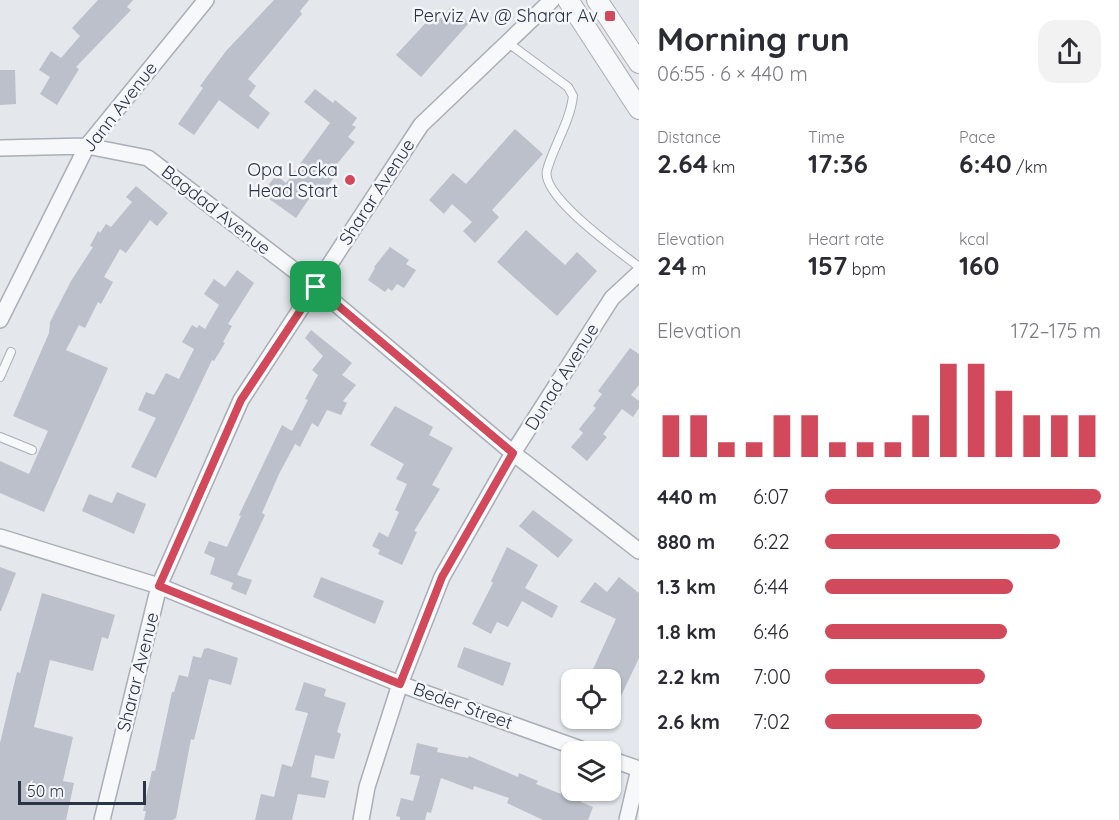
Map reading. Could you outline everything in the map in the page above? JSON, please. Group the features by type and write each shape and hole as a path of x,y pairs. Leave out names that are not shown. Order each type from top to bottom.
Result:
{"street":[{"name":"Jann Avenue","path":"0,320 87,146 206,0"},
{"name":"Sharar Avenue","path":"102,820 159,586 241,400 421,125 552,0"},
{"path":"568,0 639,109"},
{"path":"597,0 639,63"},
{"name":"Bagdad Avenue","path":"0,148 87,146 148,158 316,287 513,453 639,551"},
{"name":"Dunad Avenue","path":"361,820 367,787 400,684 442,577 513,453 612,298 639,273"},
{"name":"Beder Street","path":"0,537 159,586 400,684 561,742"},
{"path":"621,763 639,769 627,820"}],"lane":[{"path":"507,42 568,87 573,96 561,139 547,169 548,183 588,227 639,267"},
{"path":"0,375 11,352"},
{"path":"0,437 32,450"}],"building":[{"path":"98,0 133,0 127,7 131,10 76,67 79,69 57,105 40,94 50,77 39,70 51,51 61,58 80,36 72,28"},
{"path":"274,0 309,0 300,11 302,14 248,79 256,86 249,96 270,113 258,129 219,100 194,135 178,124 203,88 200,86 226,51"},
{"path":"451,7 469,23 421,77 396,55 433,15 439,20"},
{"path":"0,70 15,70 16,104 0,105"},
{"path":"315,89 333,103 335,100 357,118 352,125 356,127 348,137 355,142 333,169 338,172 319,198 313,193 296,218 262,194 276,175 286,183 330,123 304,102"},
{"path":"515,129 543,154 492,210 499,217 475,243 463,231 472,222 452,204 444,214 429,200 453,173 466,184"},
{"path":"136,186 168,213 157,226 150,220 126,253 120,249 104,277 113,282 101,304 98,302 85,328 79,325 66,350 108,368 44,512 0,493 0,461 29,474 48,431 13,416 49,333 50,322 71,281 93,247 90,246 98,231 100,233 106,224 111,227 132,202 126,197"},
{"path":"526,230 565,265 577,252 597,271 557,316 497,262"},
{"path":"390,247 409,260 406,264 416,270 404,288 397,284 392,291 388,288 385,292 368,280 374,267"},
{"path":"237,270 254,283 228,324 232,326 223,342 225,343 214,361 212,360 156,478 131,467 156,418 138,410 146,392 154,395 166,373 179,379 194,349 182,342 192,325 197,328 199,325 205,329 219,305 204,294 214,279 225,287"},
{"path":"311,330 352,363 342,375 356,385 343,401 347,403 341,415 327,410 318,427 312,423 300,447 295,444 279,474 262,513 265,515 237,575 252,580 246,595 231,589 233,583 210,574 215,558 204,553 209,541 227,547 241,516 239,515 282,425 292,431 308,400 305,399 318,375 312,370 323,356 305,338"},
{"path":"630,348 639,354 639,385 631,395 639,401 639,408 633,417 622,409 603,434 607,437 587,461 571,447 583,433 579,429 596,408 593,406 602,394 598,391"},
{"path":"395,406 433,427 429,435 453,448 432,485 440,489 414,531 417,532 402,565 378,554 380,550 372,546 379,532 388,537 399,512 395,510 407,484 396,479 404,464 370,445"},
{"path":"117,492 146,504 134,534 82,511 89,494 112,503"},
{"path":"533,510 573,540 558,558 519,526"},
{"path":"507,547 538,565 525,588 558,606 552,618 522,601 508,627 497,622 491,634 472,624 493,583 491,581"},
{"path":"0,567 16,573 1,611 0,611"},
{"path":"321,577 384,601 375,624 313,597"},
{"path":"619,577 639,593 639,658 621,696 621,669 593,669 616,619 580,602 595,582 607,592"},
{"path":"42,593 115,615 108,639 102,637 93,671 50,660 34,727 73,737 63,781 74,783 66,820 0,820 0,743 17,672 20,673"},
{"path":"464,647 511,663 503,686 457,667"},
{"path":"208,648 238,658 231,685 209,679 194,740 191,739 176,818 173,820 144,820 146,811 143,811 152,771 155,771 172,692 174,692 179,675 188,677 193,656 201,658 204,649"},
{"path":"304,682 326,689 324,696 346,703 337,732 341,734 334,759 315,755 311,777 329,781 325,798 298,794 292,820 255,820 261,794 274,797 282,764 292,767 308,713 295,710"},
{"path":"417,743 438,748 437,752 468,758 469,756 518,777 519,773 538,781 536,784 561,794 561,801 581,801 593,807 588,820 543,820 507,803 509,798 474,786 473,790 441,778 431,813 427,812 425,820 400,820 400,817 396,816 401,798 413,801 420,776 410,774"}],"place":[{"name":"Perviz Av @ Sharar Av","path":"610,16"},
{"name":"Opa Locka Head Start","path":"350,180"}],"route":[{"path":"316,287 513,453 442,577 400,684 159,586 241,400 316,287"}]}
